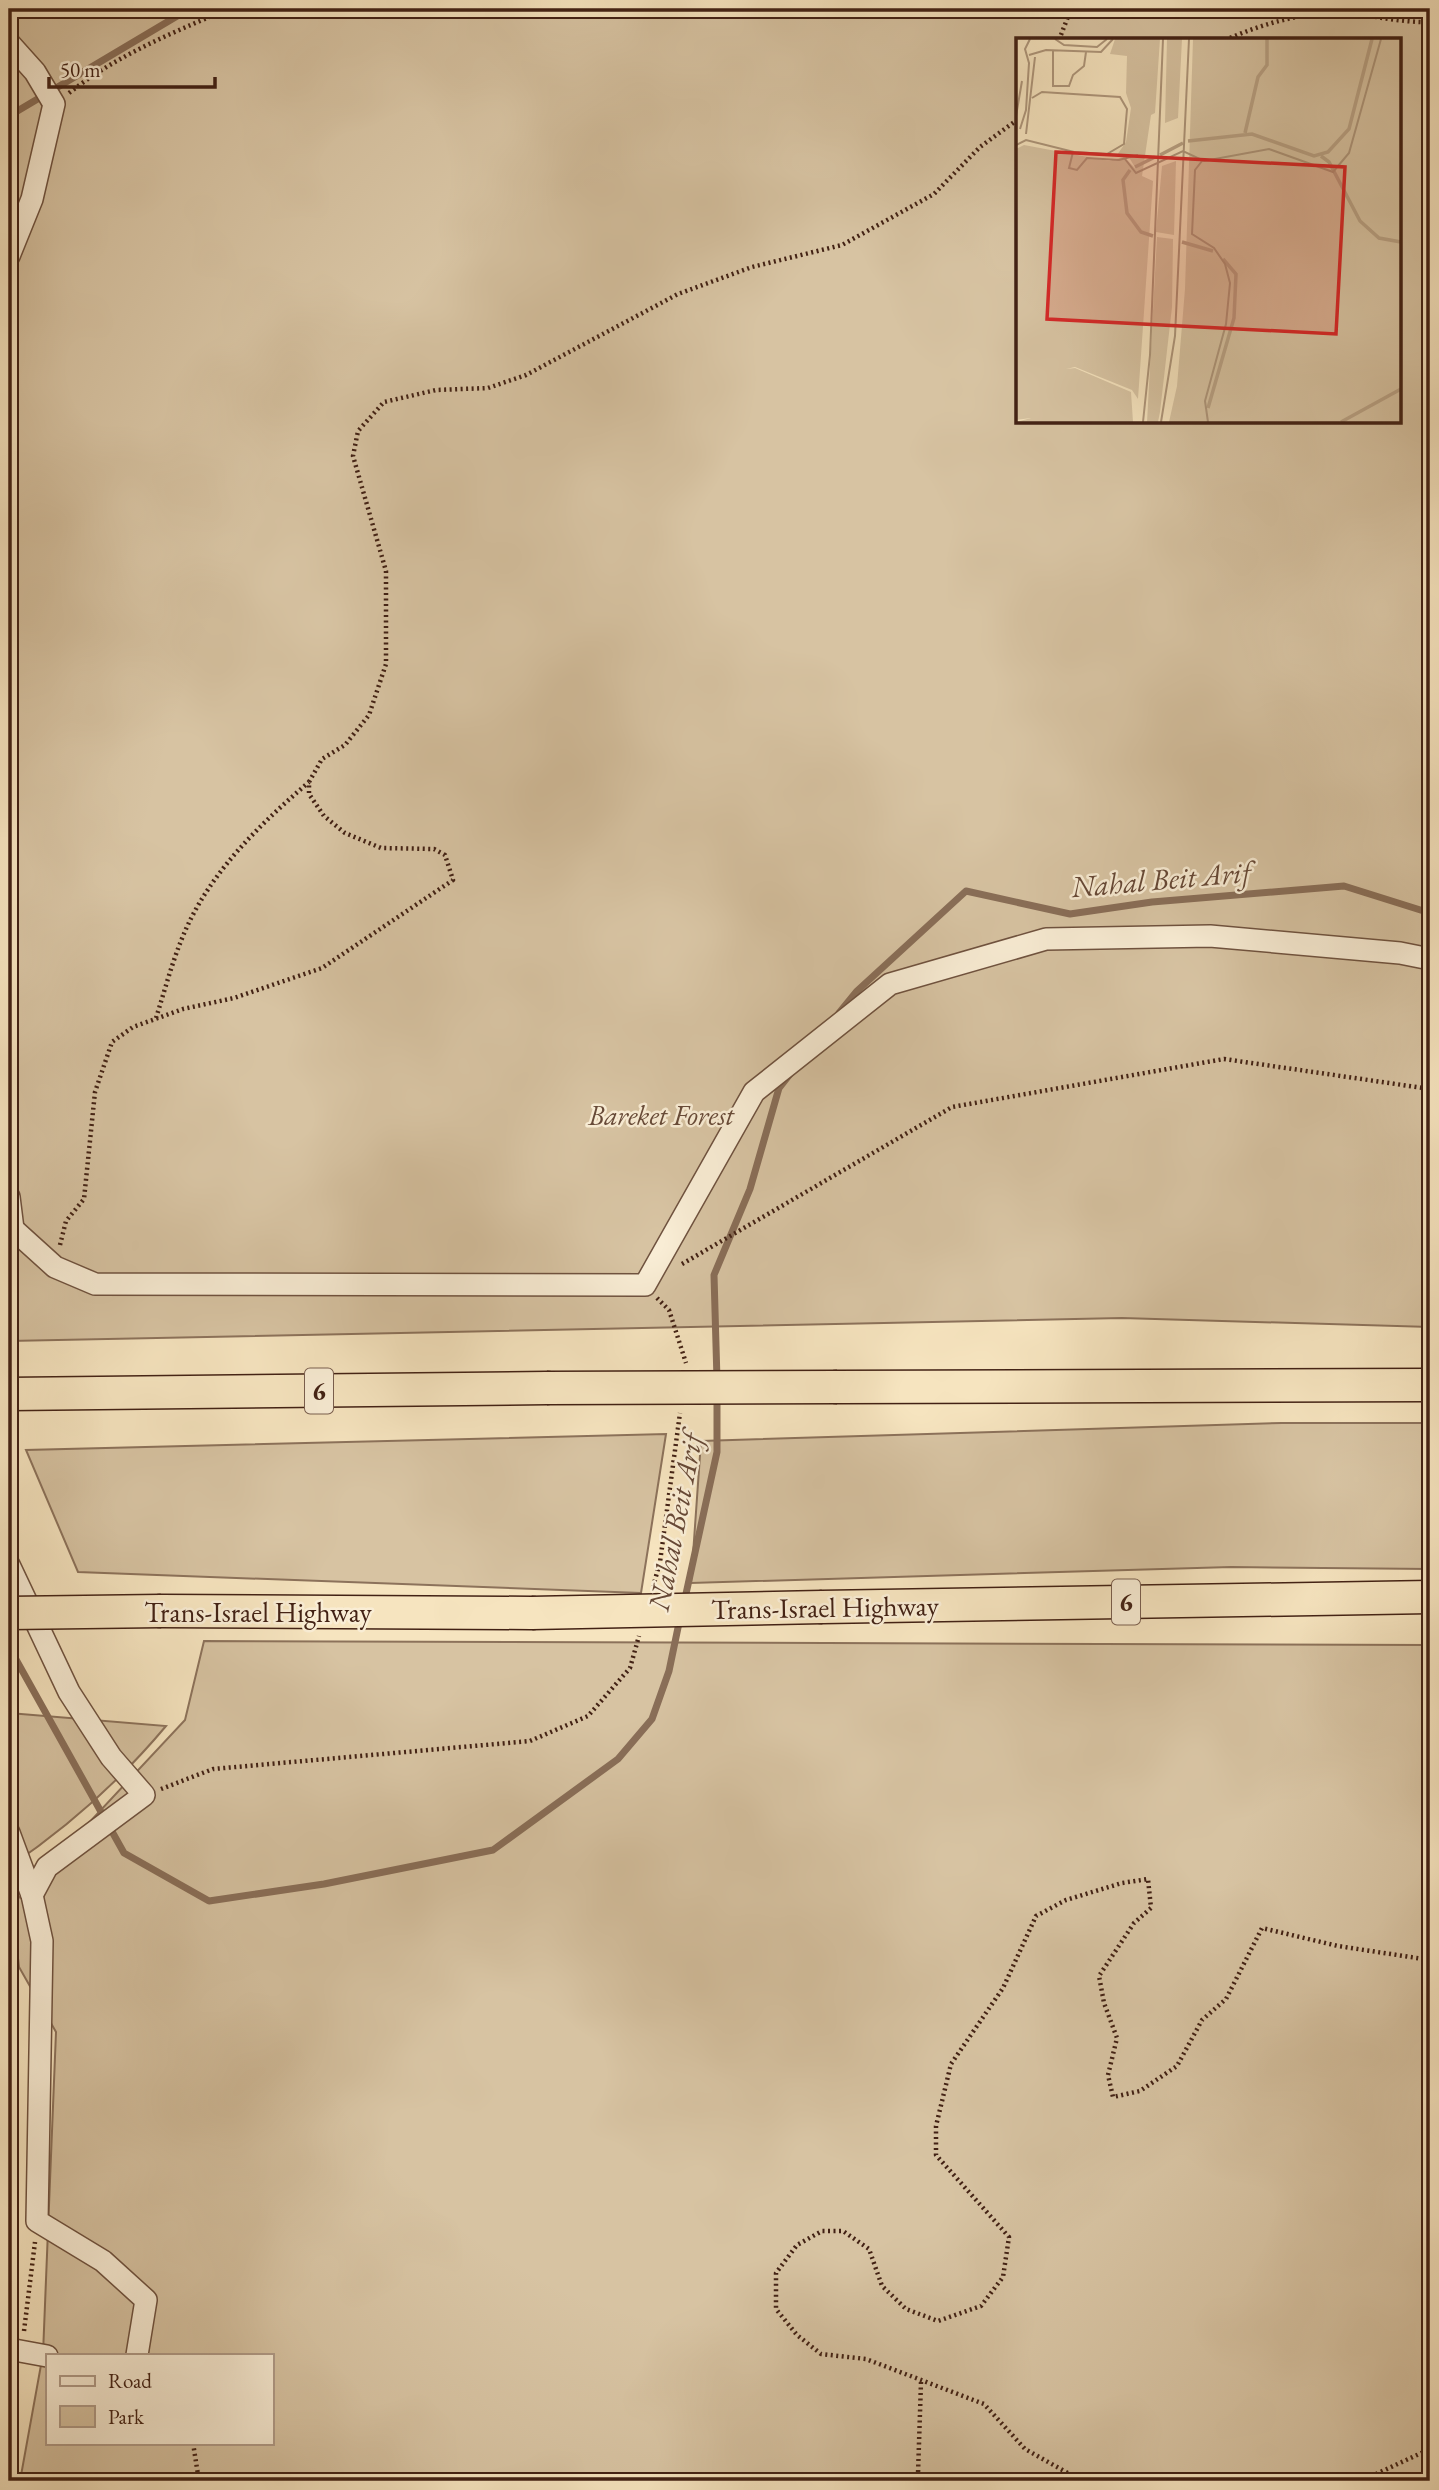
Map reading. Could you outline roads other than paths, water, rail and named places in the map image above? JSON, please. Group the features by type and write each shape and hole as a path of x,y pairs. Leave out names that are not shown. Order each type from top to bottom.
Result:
{"highway":[{"name":"6","path":"9,1394 547,1388 1430,1385"},
{"name":"Trans-Israel Highway","path":"9,1613 532,1613 1430,1597"}],"street":[{"path":"9,43 35,72 54,104 32,199 9,256"},
{"path":"9,1197 11,1234 55,1267 95,1284 645,1285 754,1092 890,984 1046,939 1210,936 1401,953 1430,959"},
{"path":"9,1565 69,1692 111,1756 144,1796 47,1867 32,1895"},
{"path":"9,1833 32,1895 42,1941 37,2221 103,2261 146,2300 136,2354"},
{"path":"15,2351 46,2357"}],"waterway":[{"path":"9,116 189,9"},
{"name":"Nahal Beit Arif","path":"839,1013 857,991 966,891 1070,914 1152,902 1344,886 1430,913"},
{"name":"Nahal Beit Arif","path":"717,1380 714,1275 750,1189 779,1088 790,1074"},
{"name":"Nahal Beit Arif","path":"684,1603 717,1452 717,1395"},
{"name":"Nahal Beit Arif","path":"9,1647 124,1853 209,1901 324,1884 493,1850 618,1759 652,1719 669,1671 680,1618"}],"park label":[{"name":"Bareket Forest","path":"661,1115"}]}
